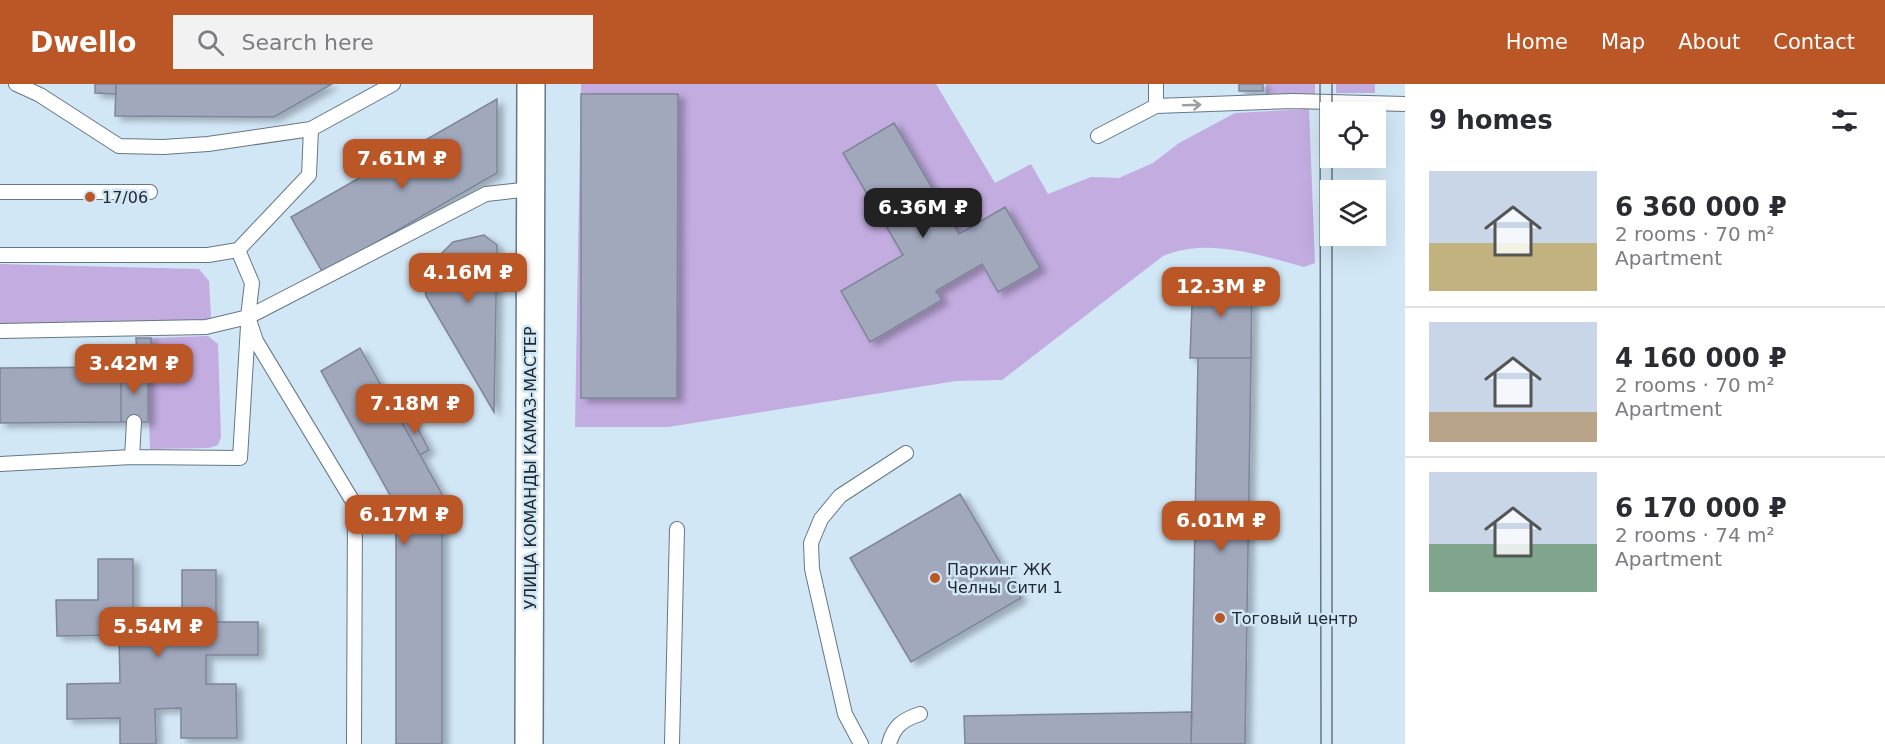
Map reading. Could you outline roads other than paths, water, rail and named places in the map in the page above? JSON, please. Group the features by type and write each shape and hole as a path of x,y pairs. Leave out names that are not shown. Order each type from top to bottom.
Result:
{"street":[{"name":"УЛИЦА КОМАНДЫ КАМАЗ-МАСТЕР","path":"529,744 531,84"}],"lane":[{"path":"16,84 43,90 119,146 208,144 311,129 370,90 393,84"},
{"path":"1156,84 1156,106"},
{"path":"1098,136 1156,106 1293,101 1405,104"},
{"path":"0,255 208,255 238,250 309,174 311,129"},
{"path":"0,331 206,327 248,317 486,194 531,189"},
{"path":"0,192 150,192"},
{"path":"0,464 132,458 240,458 252,283 238,250"},
{"path":"248,317 256,341 355,505 354,744"},
{"path":"132,458 134,422"},
{"path":"861,744 845,714 812,569 811,543 821,519 840,496 906,453"},
{"path":"672,744 677,529"},
{"path":"888,744 893,729 906,718 920,714"}],"tram line":[{"path":"1320,84 1321,744"},
{"path":"1332,84 1332,102"},
{"path":"1332,168 1332,180"},
{"path":"1332,246 1332,744"}],"place":[{"name":"17/06","path":"90,197"},
{"name":"Паркинг ЖК Челны Сити 1","path":"935,578"},
{"name":"Тоговый центр","path":"1220,618"}]}
